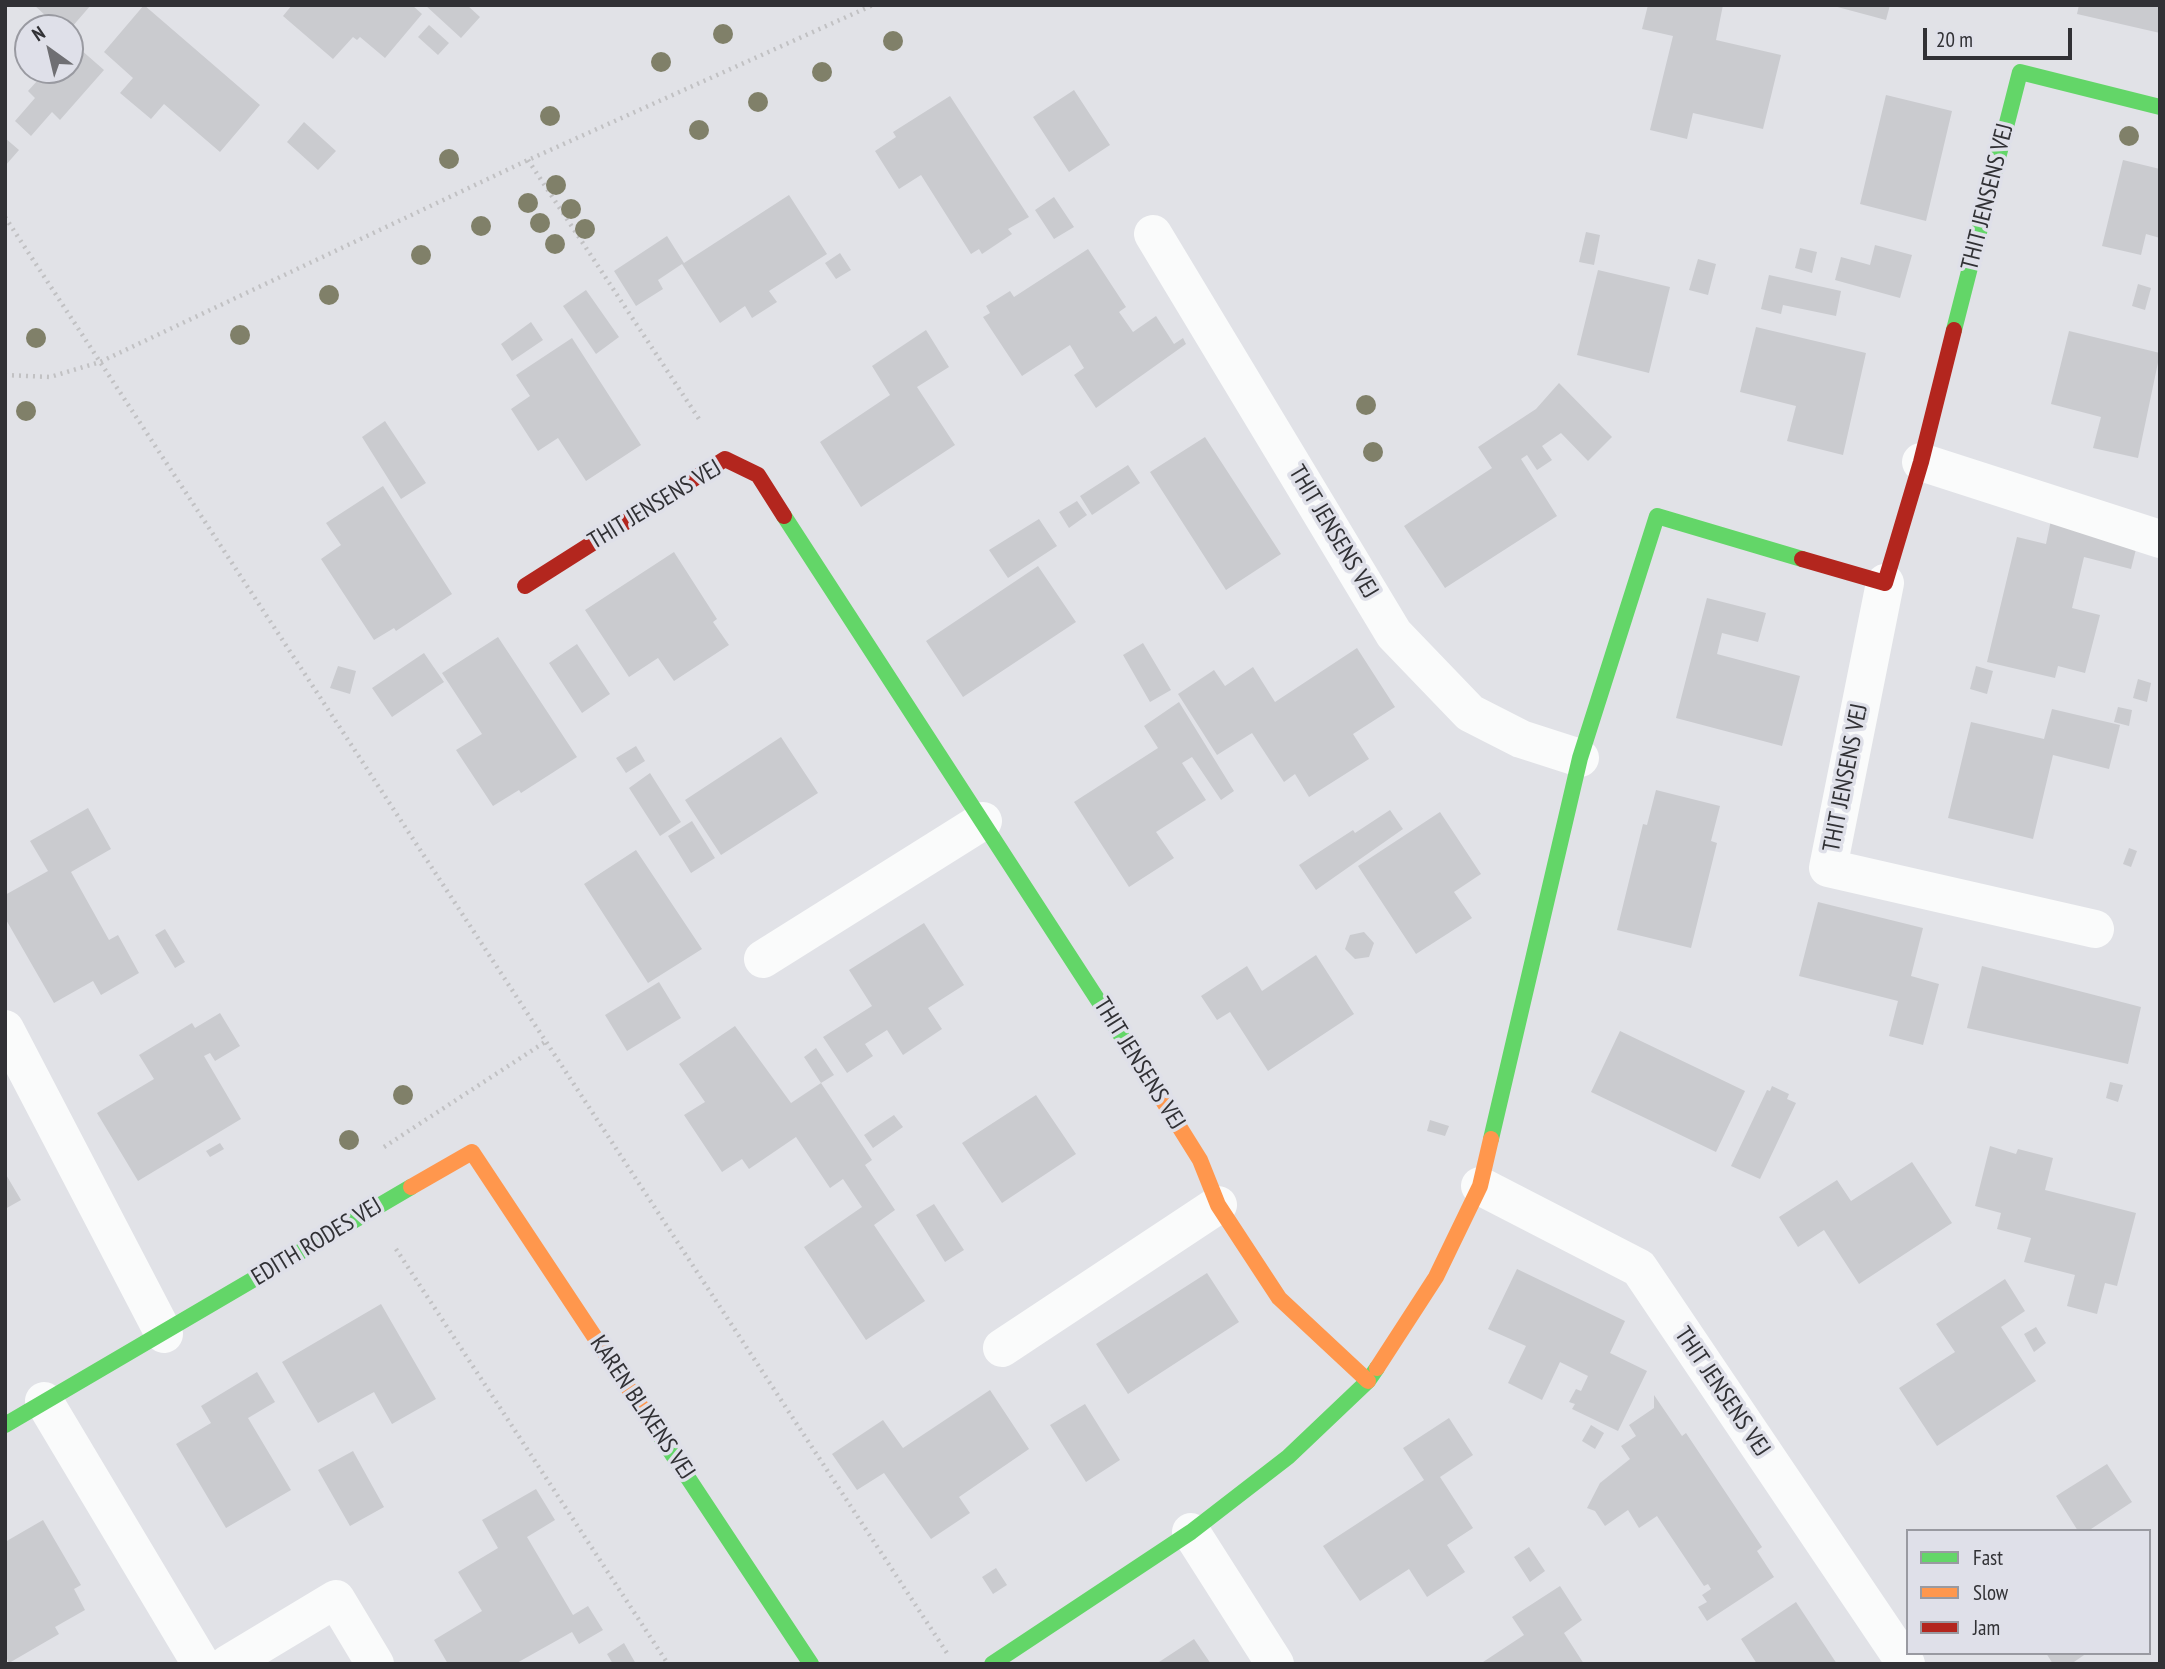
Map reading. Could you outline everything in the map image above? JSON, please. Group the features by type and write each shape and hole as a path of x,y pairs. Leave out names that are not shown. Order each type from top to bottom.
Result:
{"street":[{"name":"THIT JENSENS VEJ","path":"2095,929 1828,868 1885,583 1921,463 2020,72 2160,107"},
{"name":"THIT JENSENS VEJ","path":"1153,234 1394,634 1470,713 1521,739 1580,758"},
{"name":"THIT JENSENS VEJ","path":"525,586 725,458 758,475 984,821 1200,1160 1219,1205 1279,1298 1368,1381"},
{"path":"1921,463 2160,539"},
{"path":"992,1664 1191,1532 1288,1457 1368,1381 1436,1277 1480,1186 1580,758 1657,516 1885,583"},
{"path":"763,960 984,821"},
{"path":"9,1042 164,1334"},
{"name":"EDITH RODES VEJ","path":"5,1424 164,1334 472,1152"},
{"name":"KAREN BLIXENS VEJ","path":"472,1152 811,1664"},
{"name":"THIT JENSENS VEJ","path":"1480,1186 1639,1268 1906,1664"},
{"path":"1002,1348 1219,1205"},
{"path":"44,1401 201,1664"},
{"path":"1191,1532 1275,1664"},
{"path":"228,1664 336,1599 375,1664"}],"path":[{"path":"5,375 50,377 100,362 528,160 873,5"},
{"path":"528,160 725,458"},
{"path":"5,217 954,1664"},
{"path":"545,1042 384,1147 359,1173 370,1210 668,1664"}],"building":[{"path":"34,5 91,5 83,14 44,14"},
{"path":"144,5 260,105 220,152 164,104 151,119 120,93 133,78 104,52"},
{"path":"292,5 412,5 422,14 385,58 360,37 357,40 353,37 333,59 283,16"},
{"path":"425,5 467,5 480,17 461,38"},
{"path":"1648,5 1723,5 1716,40 1781,55 1763,129 1693,113 1687,139 1650,130 1673,36 1642,29"},
{"path":"1830,5 1890,5 1886,20"},
{"path":"2079,5 2160,5 2160,33 2077,14"},
{"path":"429,25 449,43 438,55 418,37"},
{"path":"84,52 104,70 60,120 52,112 31,136 15,121 35,98 28,91 34,84 84,84"},
{"path":"1074,90 1110,145 1069,172 1033,117"},
{"path":"1886,95 1952,111 1926,221 1860,204"},
{"path":"950,96 1029,217 1008,229 1012,234 982,254 979,249 971,254 921,175 899,189 875,151 896,137 893,132"},
{"path":"304,122 336,151 318,170 287,142"},
{"path":"5,138 19,150 5,166"},
{"path":"2123,160 2160,169 2160,238 2146,234 2141,255 2102,246"},
{"path":"789,195 827,254 769,291 777,302 752,318 745,306 720,323 682,264 658,280 663,289 636,306 614,271 667,236 684,263"},
{"path":"1054,197 1074,227 1054,239 1035,210"},
{"path":"1586,232 1600,235 1594,265 1579,262"},
{"path":"1875,245 1912,255 1900,298 1835,280 1841,257 1870,265"},
{"path":"1800,248 1817,252 1812,273 1795,268"},
{"path":"1088,249 1126,307 1119,312 1133,332 1156,316 1174,344 1183,338 1186,344 1096,408 1074,375 1084,368 1070,345 1022,376 983,317 990,313 986,306 1010,291 1014,297"},
{"path":"840,253 851,270 836,279 825,263"},
{"path":"1698,259 1716,264 1708,295 1689,290"},
{"path":"1598,270 1670,287 1649,373 1577,355"},
{"path":"1769,275 1841,291 1836,316 1783,305 1781,314 1761,309"},
{"path":"2138,284 2151,288 2145,310 2132,306"},
{"path":"586,290 619,337 596,354 563,306"},
{"path":"531,322 543,340 512,361 501,344"},
{"path":"1756,327 1866,353 1843,455 1787,441 1796,406 1740,392"},
{"path":"926,330 949,367 917,387 955,445 861,507 820,442 890,395 872,366"},
{"path":"2069,331 2160,353 2138,458 2093,448 2101,417 2051,404"},
{"path":"572,338 641,445 586,481 558,438 538,451 511,409 530,396 516,375"},
{"path":"1559,383 1612,437 1588,461 1561,433 1542,446 1552,460 1537,470 1527,455 1521,459 1557,516 1445,588 1404,526 1492,468 1478,447 1536,409"},
{"path":"385,421 426,483 401,499 362,437"},
{"path":"1205,437 1281,554 1226,590 1150,472"},
{"path":"1128,465 1140,483 1092,515 1080,496"},
{"path":"383,486 452,594 396,631 394,628 374,640 321,559 341,545 326,523"},
{"path":"1077,501 1087,515 1069,528 1059,512"},
{"path":"1039,519 1057,546 1008,578 989,550"},
{"path":"2051,520 2138,541 2131,569 2084,557 2072,608 2100,615 2085,673 2058,666 2055,678 1987,662 2017,537 2046,544"},
{"path":"674,552 717,619 713,622 729,645 674,681 658,658 629,677 585,610"},
{"path":"1038,566 1076,622 963,697 926,641"},
{"path":"1707,598 1766,613 1758,642 1722,633 1717,654 1800,676 1782,746 1676,718"},
{"path":"498,637 577,757 521,793 519,790 493,806 456,750 482,734 442,673"},
{"path":"1143,643 1171,690 1150,702 1123,655"},
{"path":"577,644 610,694 582,713 549,663"},
{"path":"1357,648 1395,707 1353,734 1369,759 1309,797 1295,774 1284,782 1252,733 1217,755 1178,694 1214,670 1225,686 1253,667 1275,702"},
{"path":"424,653 444,682 392,717 372,688"},
{"path":"338,666 356,671 350,694 330,688"},
{"path":"1976,666 1993,671 1987,694 1970,689"},
{"path":"2138,679 2151,683 2147,702 2133,698"},
{"path":"1179,702 1234,791 1221,800 1192,757 1182,763 1206,800 1156,832 1174,858 1129,887 1074,802 1158,748 1144,726"},
{"path":"2118,707 2132,710 2129,726 2114,722"},
{"path":"2052,709 2120,725 2109,769 2053,755 2033,839 1948,818 1971,722 2044,739"},
{"path":"781,737 818,793 721,855 685,800"},
{"path":"636,746 645,761 626,773 616,758"},
{"path":"650,773 681,822 660,836 629,788"},
{"path":"1656,790 1720,806 1711,841 1717,843 1691,948 1617,930 1643,824 1647,825"},
{"path":"88,808 111,849 71,872 109,940 118,935 139,973 101,995 93,981 54,1003 5,918 5,895 48,871 30,841"},
{"path":"1390,810 1403,829 1316,890 1299,865"},
{"path":"1440,812 1481,874 1454,892 1472,918 1416,954 1358,866"},
{"path":"692,821 715,858 691,873 668,836"},
{"path":"2129,848 2137,851 2131,867 2123,864"},
{"path":"636,850 702,949 648,983 584,884"},
{"path":"1818,902 1923,928 1911,976 1939,984 1923,1045 1889,1036 1898,1001 1799,976"},
{"path":"924,923 964,985 928,1008 942,1029 903,1055 887,1030 865,1044 873,1056 847,1073 823,1037 872,1006 849,970"},
{"path":"165,929 185,962 175,968 155,935"},
{"path":"1364,932 1374,943 1369,957 1355,959 1345,949 1350,935"},
{"path":"1316,955 1354,1014 1268,1071 1230,1012 1217,1020 1201,996 1247,966 1262,991"},
{"path":"1982,966 2141,1007 2128,1064 1967,1028"},
{"path":"659,982 681,1018 627,1051 605,1015"},
{"path":"220,1013 240,1046 215,1061 210,1053 204,1056 241,1119 138,1181 97,1113 154,1079 139,1055 192,1023 195,1028"},
{"path":"735,1026 791,1103 821,1083 872,1160 865,1165 895,1210 874,1225 925,1301 866,1340 804,1247 862,1207 843,1179 830,1188 796,1137 749,1169 742,1159 722,1172 684,1115 705,1102 679,1064"},
{"path":"1620,1031 1745,1091 1716,1152 1591,1092"},
{"path":"816,1048 834,1075 821,1083 804,1057"},
{"path":"2110,1082 2123,1085 2118,1102 2106,1098"},
{"path":"1772,1086 1789,1094 1787,1099 1796,1103 1760,1179 1731,1166 1767,1090 1770,1091"},
{"path":"1036,1095 1076,1154 1002,1203 962,1143"},
{"path":"894,1115 903,1127 873,1148 864,1135"},
{"path":"1430,1120 1449,1126 1445,1136 1427,1131"},
{"path":"220,1143 224,1149 210,1157 206,1151"},
{"path":"1990,1146 2016,1154 2018,1149 2053,1158 2045,1190 2136,1213 2117,1286 2105,1283 2097,1314 2067,1306 2075,1275 2024,1262 2031,1238 1997,1229 2001,1213 1975,1206"},
{"path":"1912,1162 1952,1223 1859,1284 1824,1230 1798,1247 1779,1217 1837,1180 1851,1201"},
{"path":"5,1173 21,1200 5,1209"},
{"path":"934,1204 964,1250 945,1262 916,1215"},
{"path":"1517,1269 1625,1321 1610,1353 1647,1371 1618,1431 1572,1409 1575,1404 1569,1402 1576,1389 1581,1391 1588,1376 1560,1362 1542,1400 1508,1383 1526,1346 1488,1329"},
{"path":"1207,1273 1239,1322 1128,1394 1096,1344"},
{"path":"2005,1279 2025,1311 2001,1327 2036,1381 1937,1446 1899,1388 1955,1352 1936,1324"},
{"path":"381,1304 436,1399 392,1424 374,1392 318,1423 282,1362"},
{"path":"2036,1327 2046,1343 2034,1352 2024,1334"},
{"path":"257,1372 275,1402 248,1418 291,1490 226,1528 176,1444 211,1423 201,1406"},
{"path":"990,1390 1029,1449 959,1497 970,1513 931,1539 884,1473 857,1490 832,1454 883,1420 903,1448"},
{"path":"1654,1395 1682,1436 1686,1433 1762,1547 1757,1551 1774,1577 1707,1621 1698,1607 1707,1602 1702,1595 1711,1589 1708,1584 1704,1586 1657,1516 1639,1528 1628,1510 1605,1526 1595,1511 1587,1508 1600,1483 1630,1459 1621,1446 1636,1436 1629,1425 1654,1408"},
{"path":"1085,1404 1120,1460 1086,1482 1050,1425"},
{"path":"1449,1418 1473,1455 1440,1477 1473,1528 1447,1545 1465,1572 1427,1597 1409,1569 1360,1601 1323,1546 1424,1480 1403,1448"},
{"path":"1591,1425 1604,1433 1595,1449 1582,1441"},
{"path":"353,1451 384,1507 350,1526 318,1470"},
{"path":"2107,1464 2132,1502 2091,1529 2077,1529 2056,1496"},
{"path":"536,1489 555,1520 527,1537 573,1615 588,1606 603,1630 579,1644 572,1632 515,1664 448,1664 434,1640 482,1611 458,1572 498,1548 482,1520"},
{"path":"43,1520 81,1585 74,1589 85,1610 55,1627 59,1634 9,1663 5,1655 5,1542"},
{"path":"1529,1547 1545,1571 1530,1582 1514,1557"},
{"path":"996,1568 1007,1585 993,1594 982,1577"},
{"path":"1560,1586 1582,1620 1564,1633 1584,1664 1480,1664 1524,1635 1512,1617"},
{"path":"1796,1602 1837,1664 1757,1664 1741,1639"},
{"path":"1194,1639 1211,1664 1156,1664"},
{"path":"624,1643 636,1664 613,1664 607,1654"},
{"path":"2047,1655 2084,1655 2071,1664 2053,1664"}],"traffic: fast":[{"path":"1954,330 2020,72 2160,107"},
{"path":"784,516 1155,1088"},
{"path":"1491,1139 1580,758 1657,516 1802,559"},
{"path":"5,1425 411,1187"},
{"path":"992,1664 1191,1532 1288,1457 1368,1381 1377,1368"},
{"path":"657,1431 811,1664"}],"traffic: slow":[{"path":"1155,1088 1200,1160 1218,1205 1279,1298 1368,1381"},
{"path":"1377,1368 1436,1277 1480,1186 1491,1139"},
{"path":"411,1187 472,1152 657,1431"}],"traffic: jam":[{"path":"1802,559 1885,583 1921,462 1954,330"},
{"path":"525,586 725,459 758,475 784,516"}]}
